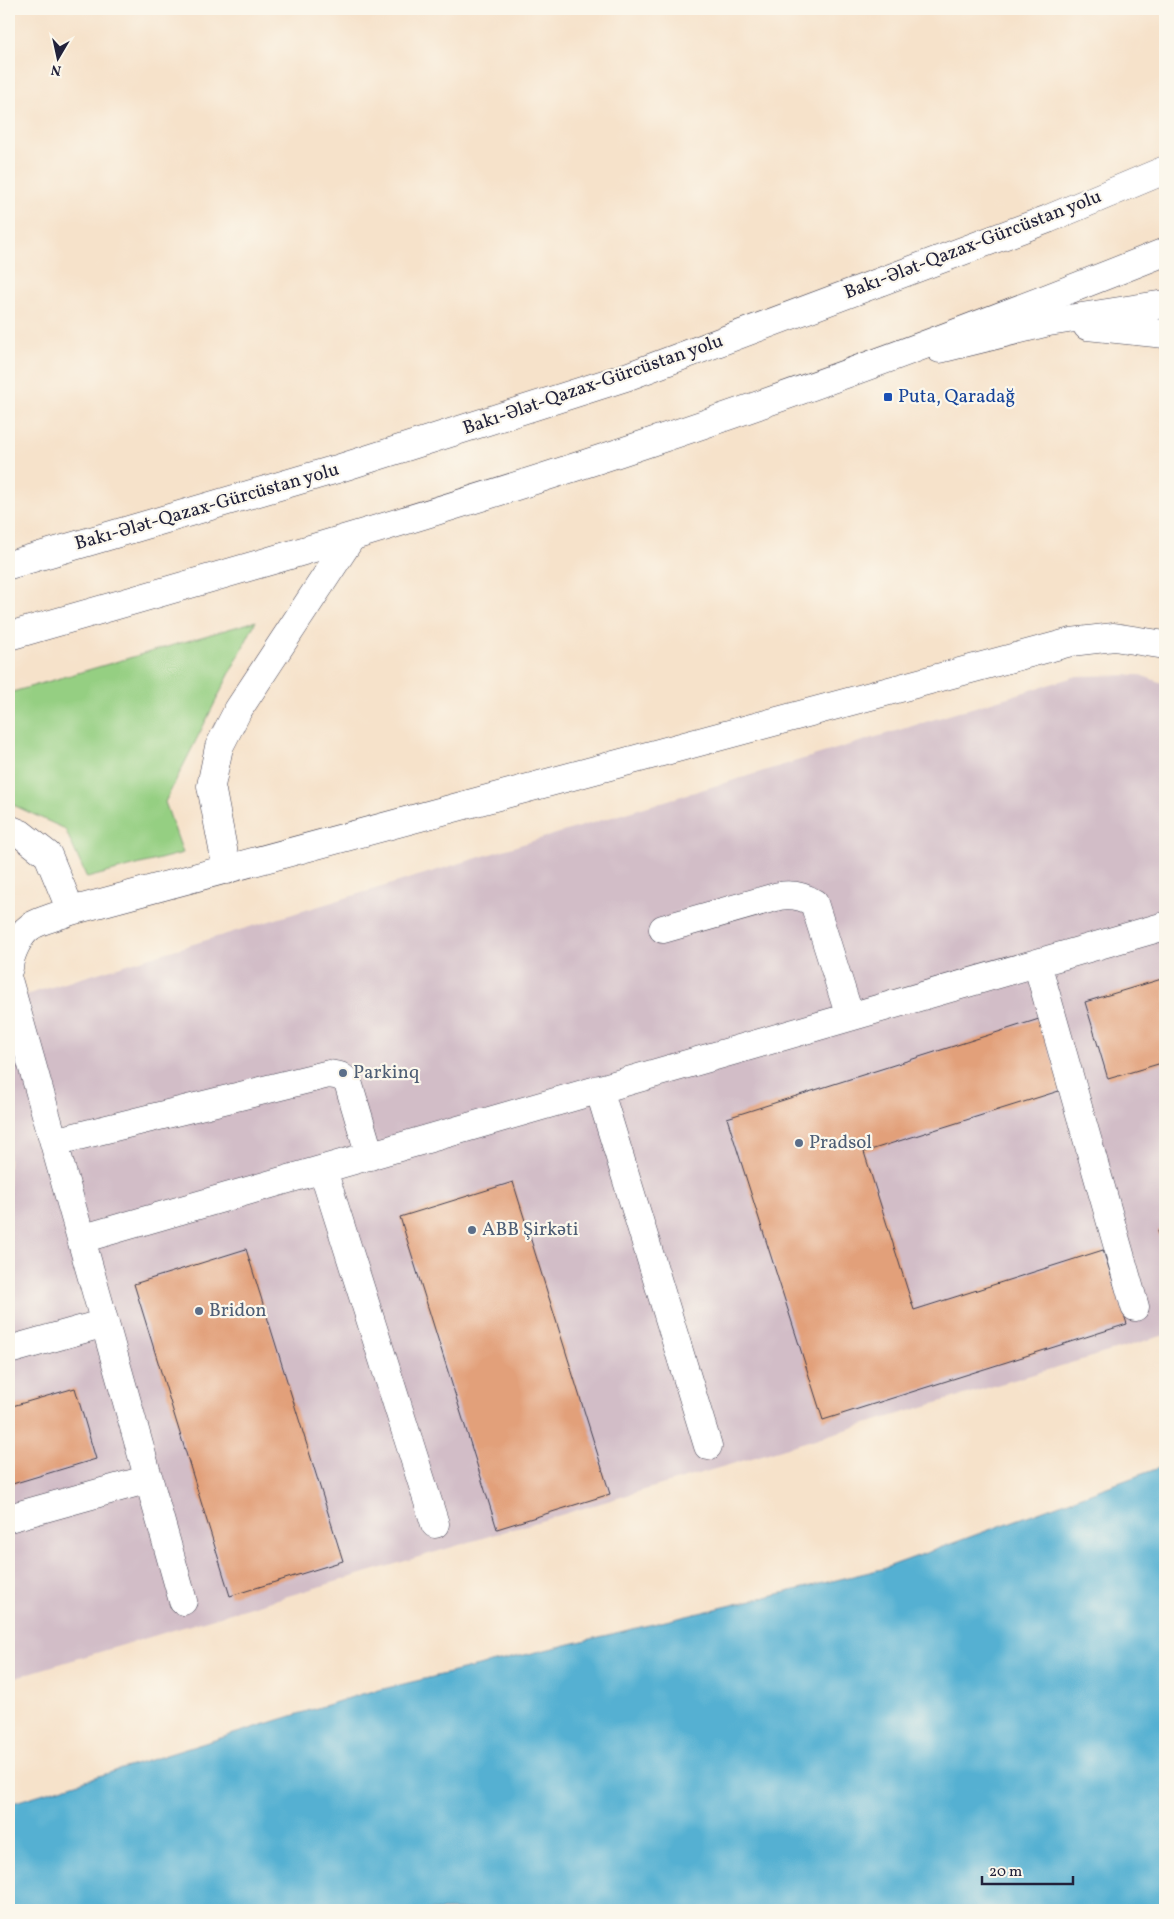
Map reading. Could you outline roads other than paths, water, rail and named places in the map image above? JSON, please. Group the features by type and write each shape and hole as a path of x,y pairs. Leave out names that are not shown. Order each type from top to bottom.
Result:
{"main road":[{"name":"Bakı-Ələt-Qazax-Gürcüstan yolu","path":"9,565 337,469 626,377 1048,219 1165,170"},
{"path":"9,636 351,538 647,444 856,370 1165,252"},
{"path":"856,370 1049,322 1165,304"},
{"path":"1049,322 1165,334"},
{"path":"227,870 211,786 219,747 238,710 351,538"},
{"path":"9,968 9,959 18,941 30,927 71,911 1071,642 1114,637 1165,645"},
{"path":"9,829 21,834 48,855 71,911"},
{"path":"664,929 779,896 792,894 807,898 814,903 850,1017"},
{"path":"81,1239 1165,926"},
{"path":"1037,963 1135,1307"},
{"path":"9,983 183,1601"},
{"path":"54,1142 329,1074 340,1076 348,1082 370,1156"},
{"path":"599,1090 708,1446"},
{"path":"323,1170 435,1524"},
{"path":"9,1350 105,1324"},
{"path":"9,1518 149,1479"}],"water":[{"path":"1159,1468 1165,1468 1165,1910 9,1910 9,1804 362,1694 882,1569"}],"place":[{"name":"Puta, Qaradağ","path":"888,397"},
{"name":"Parkinq","path":"343,1073"},
{"name":"Pradsol","path":"799,1143"},
{"name":"ABB Şirkəti","path":"472,1230"},
{"name":"Bridon","path":"199,1311"}]}
